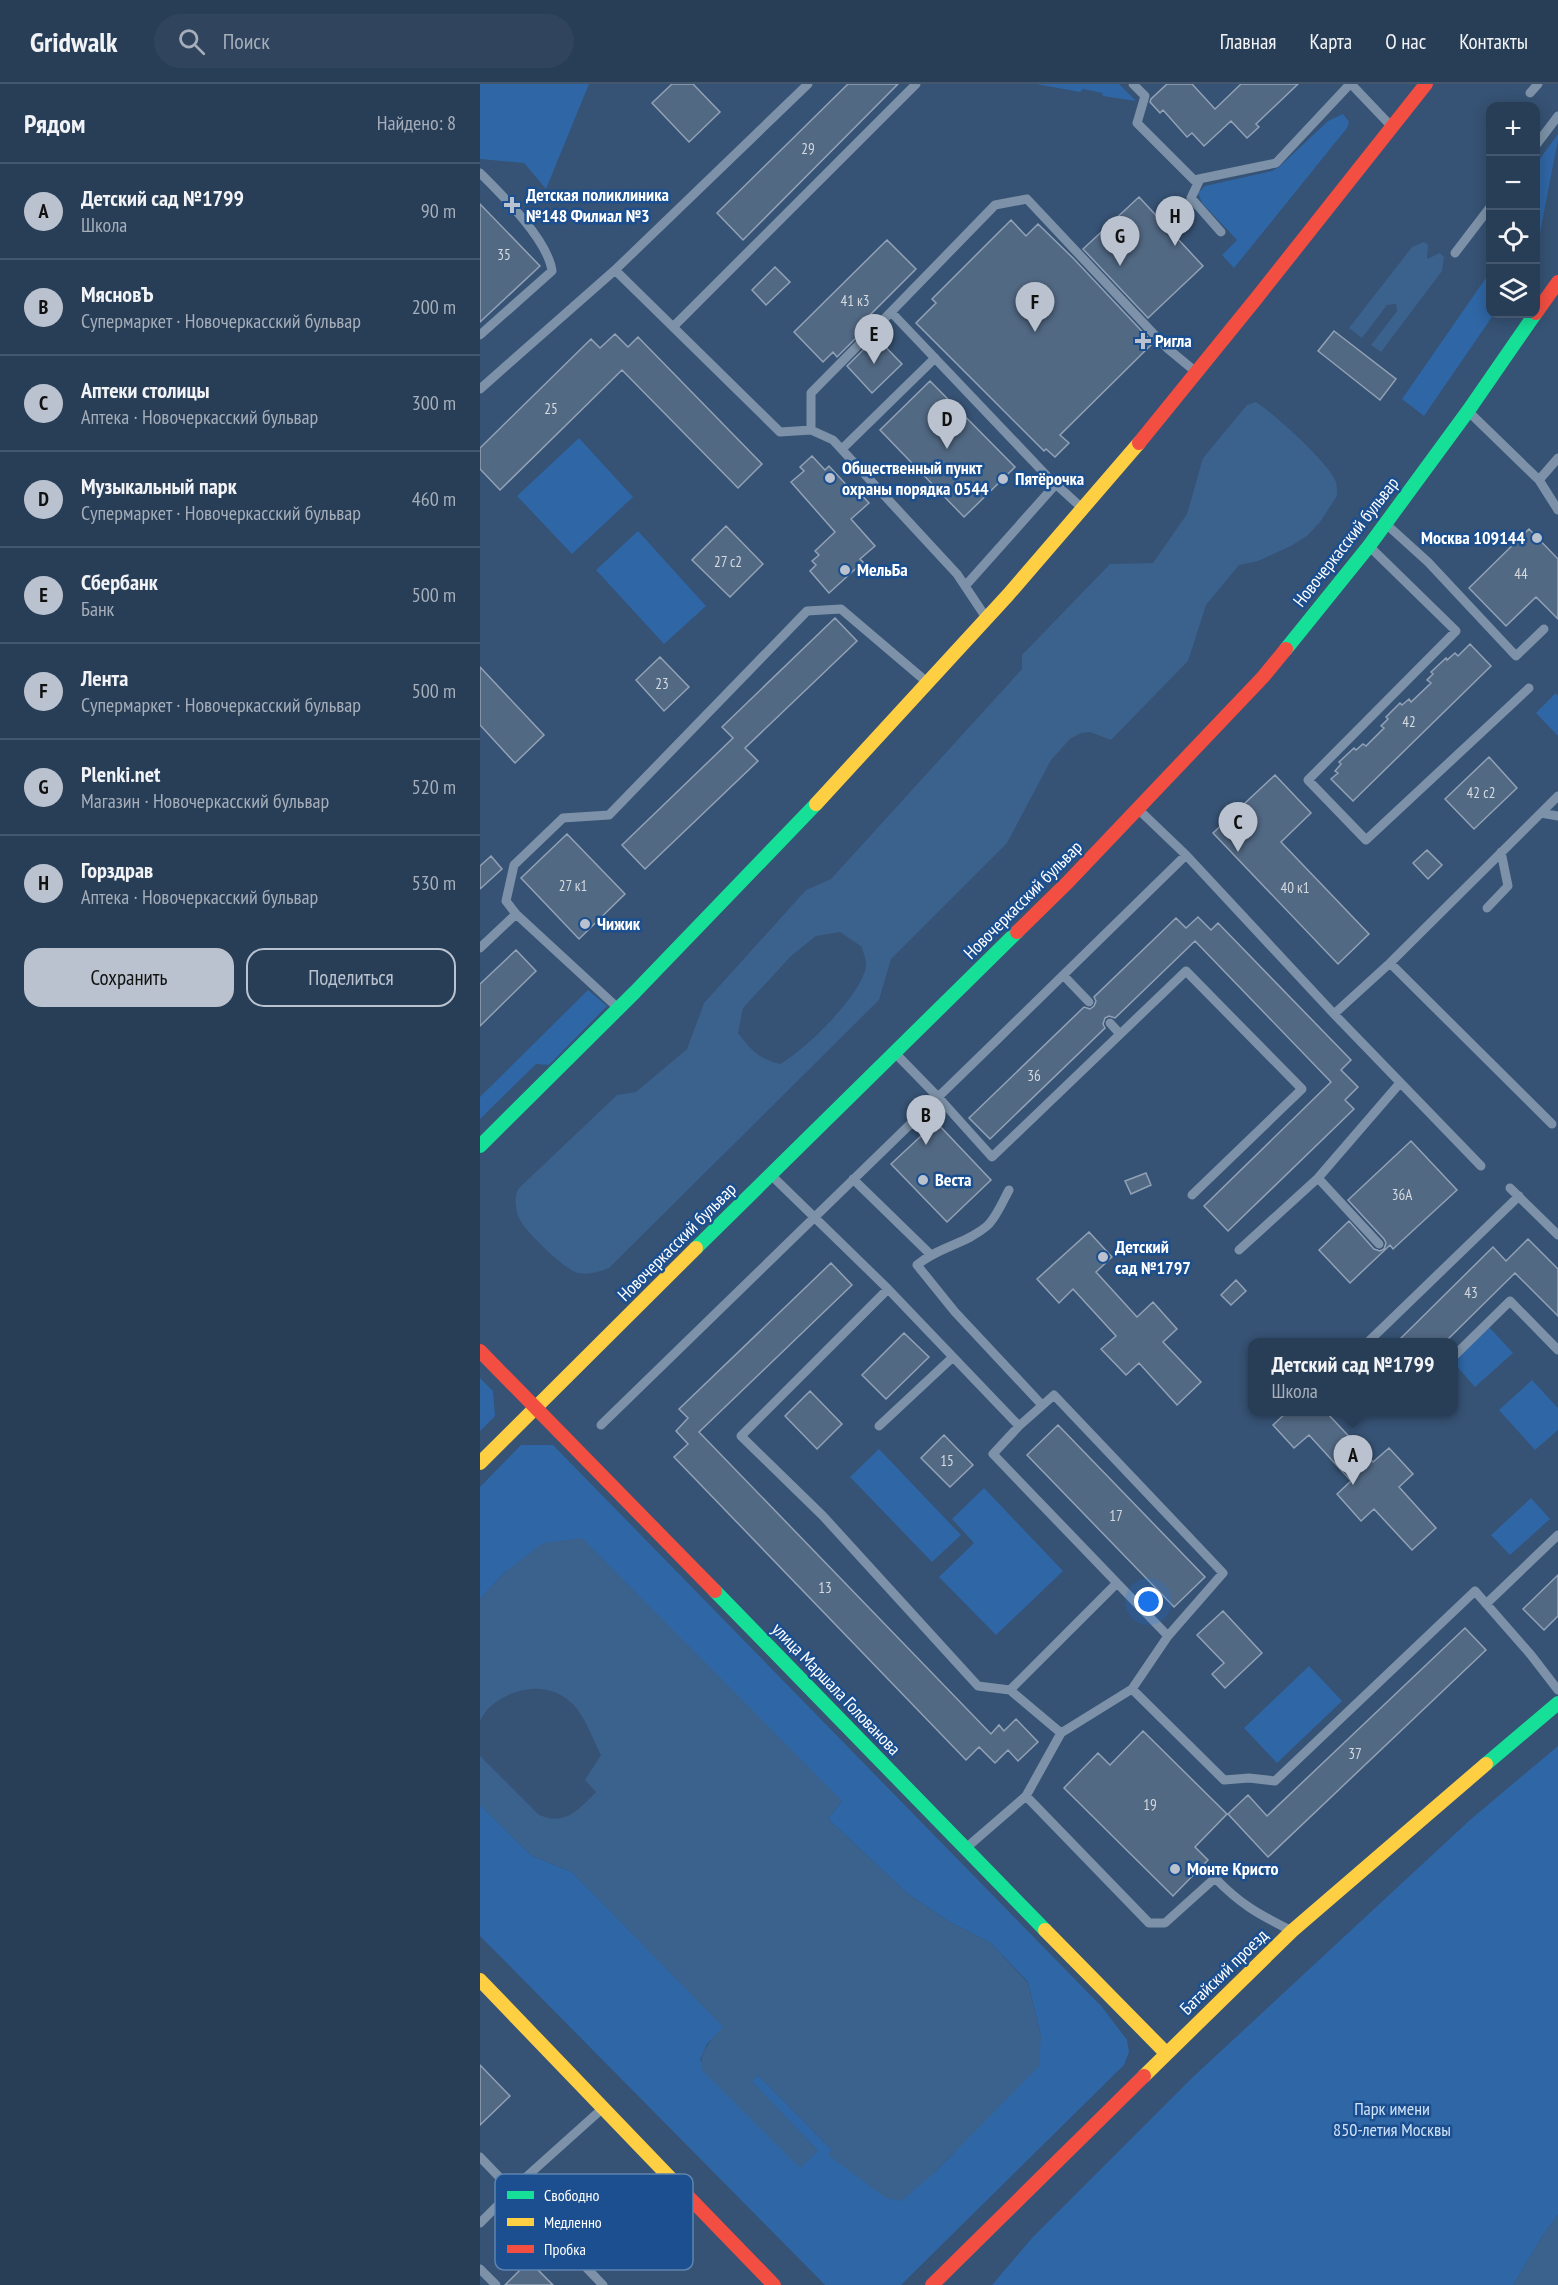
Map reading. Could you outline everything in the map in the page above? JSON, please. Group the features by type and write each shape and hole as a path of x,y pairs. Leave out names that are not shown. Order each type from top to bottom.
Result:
{"street":[{"path":"480,1146 620,1010 928,683 986,618 1083,509 1196,373 1426,84"},
{"name":"Новочеркасский бульвар","path":"1540,306 1558,282"},
{"name":"Новочеркасский бульвар","path":"480,1463 893,1052 1068,882 1139,810 1263,677 1386,524 1532,318"},
{"name":"улица Маршала Голованова","path":"480,1351 1166,2053"},
{"name":"Батайский проезд","path":"932,2285 1292,1931 1558,1703"},
{"path":"480,1980 668,2174"},
{"path":"693,2200 774,2285"}],"lane":[{"path":"480,389 615,270 808,84"},
{"path":"674,327 916,84"},
{"path":"1133,84 1145,96 1137,123 1194,180 1276,163 1350,84 1392,127"},
{"path":"1530,93 1538,84"},
{"path":"1540,141 1558,116"},
{"path":"480,172 516,208 551,260 552,271 480,335"},
{"path":"1200,179 1191,198 1221,232"},
{"path":"811,430 812,393 995,205 1027,200 1167,348 1196,373"},
{"path":"516,208 530,217"},
{"path":"1455,253 1488,210"},
{"path":"615,270 780,432 811,430 833,440 966,585 986,618"},
{"path":"891,312 1056,484 1083,509"},
{"path":"842,449 935,358"},
{"path":"1468,411 1539,480 1558,510"},
{"path":"1539,480 1558,458"},
{"path":"966,585 1056,484"},
{"path":"1386,524 1428,562 1516,656 1544,629"},
{"path":"1369,546 1455,632 1308,780 1366,840 1529,688"},
{"path":"620,1010 516,914 506,901 514,865 563,818 609,815 807,611 841,609 928,683"},
{"path":"1334,1014 1390,963 1558,796"},
{"path":"1139,810 1186,855 1334,1014 1481,1166"},
{"path":"1541,813 1558,816"},
{"path":"1487,908 1509,886 1501,852"},
{"path":"601,1425 1186,855"},
{"path":"480,948 516,914"},
{"path":"1390,963 1552,1124"},
{"path":"893,1052 939,1098 992,1157 1186,971 1302,1089 1192,1195"},
{"path":"1064,976 1089,1002"},
{"path":"1110,1023 1120,1034"},
{"path":"1239,1250 1318,1178 1401,1083"},
{"path":"770,1174 888,1289 1019,1426"},
{"path":"1318,1178 1379,1244"},
{"path":"853,1179 930,1254"},
{"path":"1510,1188 1558,1235"},
{"path":"1009,1190 989,1225 967,1240 930,1254 917,1265 955,1312 1042,1404"},
{"path":"1372,1338 1519,1196"},
{"path":"888,1289 741,1436 823,1516 978,1686 1010,1690 1061,1733"},
{"path":"1458,1352 1510,1301 1558,1350"},
{"path":"879,1426 953,1357"},
{"path":"966,1848 1026,1796 1061,1733 1132,1689 1168,1636 1223,1573 1054,1395 1019,1426 993,1454 1168,1636"},
{"path":"1486,1604 1558,1535"},
{"path":"1010,1690 1117,1583"},
{"path":"1132,1689 1224,1780 1249,1778 1275,1781 1475,1592 1558,1689"},
{"path":"1026,1796 1149,1923 1165,1923 1215,1878 1233,1897 1249,1909 1292,1931"},
{"path":"531,2174 604,2107"},
{"path":"480,2157 497,2174"},
{"path":"480,2223 495,2208"},
{"path":"480,2269 496,2285"},
{"path":"589,2270 603,2285"}],"green space":[{"path":"480,84 589,84 546,189 524,163 480,159"},
{"path":"1036,84 1119,84 1136,101 1103,96 1102,93 1083,89 1080,92"},
{"path":"1343,114 1349,122 1347,128 1234,268 1222,255 1237,240 1202,203 1198,193 1205,186 1272,171 1328,121"},
{"path":"1558,134 1540,232 1540,210 1540,159"},
{"path":"1486,278 1486,318 1491,318 1424,416 1402,399"},
{"path":"579,438 633,497 572,554 517,496"},
{"path":"638,531 706,606 664,644 596,570"},
{"path":"1556,693 1558,696 1558,736 1536,713"},
{"path":"588,990 607,1006 549,1065 536,1064 480,1119 480,1097"},
{"path":"1489,1327 1513,1353 1475,1387 1458,1368 1458,1356"},
{"path":"480,1378 493,1391 495,1416 480,1431"},
{"path":"1532,1380 1558,1408 1558,1430 1535,1450 1499,1410"},
{"path":"521,1445 553,1445 1102,2007 1127,2040 1129,2052 1124,2065 901,2285 825,2285 480,1936 480,1805 532,1856 572,1872 724,2027 707,2044 700,2060 818,2151 751,2081 758,2075 832,2150 829,2154 934,2173 953,2154 1041,2037 1028,1982 991,1943 948,1921 908,1894 828,1819 842,1801 520,1562 505,1572 480,1599 480,1487"},
{"path":"879,1449 961,1535 932,1562 850,1477"},
{"path":"984,1488 1063,1571 996,1635 939,1577 974,1543 952,1519"},
{"path":"1531,1498 1550,1519 1510,1555 1491,1535"},
{"path":"1309,1666 1342,1701 1277,1763 1244,1728"},
{"name":"Парк имени 850-летия Москвы","path":"1558,1746 1558,2215 1543,2235 1513,2285 992,2285 1032,2238 1193,2077 1471,1819"}],"shaded area":[{"path":"1424,242 1428,245 1427,259 1440,253 1444,257 1442,271 1381,352 1371,345 1397,311 1396,304 1387,305 1362,338 1349,328 1412,247"},
{"path":"1256,402 1275,417 1313,452 1332,474 1336,482 1337,496 1320,522 1307,536 1291,546 1258,561 1239,565 1206,605 1188,661 1111,740 1090,732 1081,733 1070,739 1051,760 1007,843 891,959 879,1000 609,1268 582,1274 564,1265 538,1241 520,1220 516,1205 518,1189 617,1095 636,1092 687,1049 704,1003 806,890 831,879 1022,669 1022,655 1110,564 1153,563 1187,514 1203,458 1247,405","holes":["840,932 862,947 866,966 854,992 831,1021 791,1057 780,1064 766,1059 752,1049 738,1033 743,1008 791,956 816,936"]},
{"path":"582,1538 842,1801 828,1819 908,1894 948,1921 991,1943 1028,1983 1041,2037 1039,2066 934,2173 901,2201 886,2198 828,2155 832,2150 758,2075 752,2081 818,2151 800,2168 702,2070 704,2051 723,2027 572,1872 532,1856 480,1805 480,1756 539,1815 548,1818 557,1819 571,1814 596,1792 585,1780 601,1755 579,1711 559,1694 539,1689 519,1691 491,1706 480,1721 480,1599 505,1572 543,1543"},
{"path":"1558,2215 1558,2285 1513,2285 1543,2235"}],"building":[{"path":"672,84 693,84 720,112 689,142 652,103"},
{"path":"848,84 898,84 743,240 717,213"},
{"path":"1167,84 1192,84 1215,109 1241,84 1298,84 1256,124 1259,127 1247,138 1231,121 1204,146 1192,133 1187,137 1163,110 1160,113 1150,102"},
{"path":"1139,197 1203,266 1148,318 1083,249"},
{"path":"480,204 540,266 480,322"},
{"path":"1011,220 1026,236 1038,224 1153,343 1060,435 1069,443 1055,457 1046,449 1044,451 916,323 936,303 932,299"},
{"path":"887,240 916,269 862,323 867,327 837,357 833,352 823,362 794,332"},
{"path":"775,267 790,282 766,305 752,290"},
{"path":"1334,331 1396,379 1380,400 1318,351"},
{"path":"615,334 628,347 638,337 762,464 738,488 622,370 500,490 480,469 480,448 591,339 600,348"},
{"path":"876,337 902,364 872,393 847,366"},
{"path":"930,381 1015,467 964,517 880,430"},
{"path":"812,456 825,470 829,466 853,492 856,489 869,503 851,519 875,546 860,559 863,562 829,593 810,571 816,565 812,561 819,555 815,551 835,532 791,482 804,471 800,467"},
{"path":"726,526 763,564 730,597 692,560"},
{"path":"1529,529 1558,559 1558,619 1536,597 1506,626 1469,588"},
{"path":"835,618 857,641 745,748 758,761 645,869 622,845 733,738 722,727"},
{"path":"1470,644 1491,666 1353,801 1331,779 1338,773 1335,771 1341,764 1339,762 1354,748 1356,750 1363,744 1366,746 1384,728 1381,726 1388,719 1386,717 1400,703 1402,705 1409,699 1411,702 1431,683 1427,680 1433,674 1431,672 1446,658 1447,660 1455,653 1458,656"},
{"path":"660,657 689,687 664,711 636,680"},
{"path":"480,667 544,735 515,763 480,725"},
{"path":"1489,757 1517,788 1474,829 1445,799"},
{"path":"1275,775 1311,813 1281,842 1369,934 1338,964 1213,833"},
{"path":"567,834 625,894 579,939 521,878"},
{"path":"1427,850 1442,865 1428,879 1413,863"},
{"path":"491,856 502,869 480,889 480,866"},
{"path":"1198,917 1211,930 1218,923 1351,1060 1341,1070 1358,1087 1345,1100 1354,1109 1228,1231 1204,1206 1331,1082 1195,941 1115,1018 1109,1016 1105,1018 1103,1024 1105,1028 990,1139 969,1118 1084,1007 1090,1009 1094,1006 1096,1001 1094,997 1176,918 1186,928"},
{"path":"516,950 536,971 480,1026 480,984"},
{"path":"936,1122 991,1180 947,1222 891,1164"},
{"path":"1411,1141 1457,1190 1393,1249 1390,1245 1350,1283 1319,1250 1349,1221 1374,1249 1380,1251 1384,1249 1386,1243 1384,1239 1348,1200"},
{"path":"1146,1173 1151,1185 1131,1194 1125,1181"},
{"path":"1089,1232 1112,1257 1096,1272 1137,1317 1153,1302 1177,1329 1163,1342 1201,1382 1177,1405 1139,1363 1126,1375 1101,1349 1116,1336 1073,1289 1059,1303 1037,1279"},
{"path":"1528,1239 1558,1269 1558,1316 1515,1273 1449,1338 1401,1338 1493,1247 1506,1261"},
{"path":"831,1263 852,1285 699,1432 991,1734 999,1725 1004,1731 1016,1719 1038,1742 1018,1761 1008,1750 995,1763 979,1747 966,1760 674,1457 688,1444 676,1431 688,1418 679,1409"},
{"path":"1236,1280 1246,1291 1231,1305 1221,1295"},
{"path":"904,1333 929,1357 886,1399 862,1375"},
{"path":"810,1391 842,1424 817,1449 785,1416"},
{"path":"1283,1416 1330,1416 1373,1462 1389,1448 1413,1474 1399,1487 1436,1528 1412,1550 1374,1509 1361,1521 1337,1494 1351,1481 1309,1435 1294,1448 1273,1425"},
{"path":"1058,1425 1205,1577 1174,1607 1027,1455"},
{"path":"944,1435 973,1465 950,1487 921,1458"},
{"path":"1558,1575 1558,1616 1544,1630 1523,1609"},
{"path":"1223,1611 1262,1653 1225,1688 1212,1674 1224,1663 1197,1635"},
{"path":"1465,1628 1486,1650 1268,1857 1228,1814 1248,1795 1267,1816"},
{"path":"1143,1731 1227,1814 1195,1847 1208,1860 1173,1896 1064,1788 1098,1753 1110,1765"},
{"path":"480,2065 510,2096 480,2125"},
{"path":"520,2270 538,2270 553,2285 505,2285"}],"traffic: fast":[{"path":"1286,649 1369,546 1468,411 1532,318"},
{"path":"480,1146 635,992 816,804"},
{"path":"696,1248 1017,932"},
{"path":"715,1591 1045,1930"},
{"path":"1486,1764 1558,1703"}],"traffic: slow":[{"path":"816,804 1008,595 1139,443"},
{"path":"480,1463 696,1248"},
{"path":"1144,2076 1292,1931 1486,1764"},
{"path":"1045,1930 1166,2053"},
{"path":"480,1980 667,2174"}],"traffic: jam":[{"path":"1139,443 1426,84"},
{"path":"1540,307 1558,282"},
{"path":"1017,932 1068,882 1263,677 1286,649"},
{"path":"480,1351 715,1591"},
{"path":"932,2285 1144,2076"},
{"path":"693,2201 774,2285"}],"place":[{"name":"Детская поликлиника №148 Филиал №3","path":"512,205"},
{"name":"Горздрав","path":"1175,246"},
{"name":"Plenki.net","path":"1120,266"},
{"name":"Лента","path":"1035,332"},
{"name":"Ригла","path":"1143,341"},
{"name":"Сбербанк","path":"874,364"},
{"name":"Музыкальный парк","path":"947,449"},
{"name":"Общественный пункт охраны порядка 0544","path":"830,478"},
{"name":"Пятёрочка","path":"1003,479"},
{"name":"Москва 109144","path":"1537,538"},
{"name":"МельБа","path":"845,570"},
{"name":"Аптеки столицы","path":"1238,852"},
{"name":"Чижик","path":"585,924"},
{"name":"МясновЪ","path":"926,1145"},
{"name":"Веста","path":"923,1180"},
{"name":"Детский сад №1797","path":"1103,1257"},
{"name":"Детский сад №1799","path":"1353,1485"},
{"name":"Монте Кристо","path":"1175,1869"}]}
